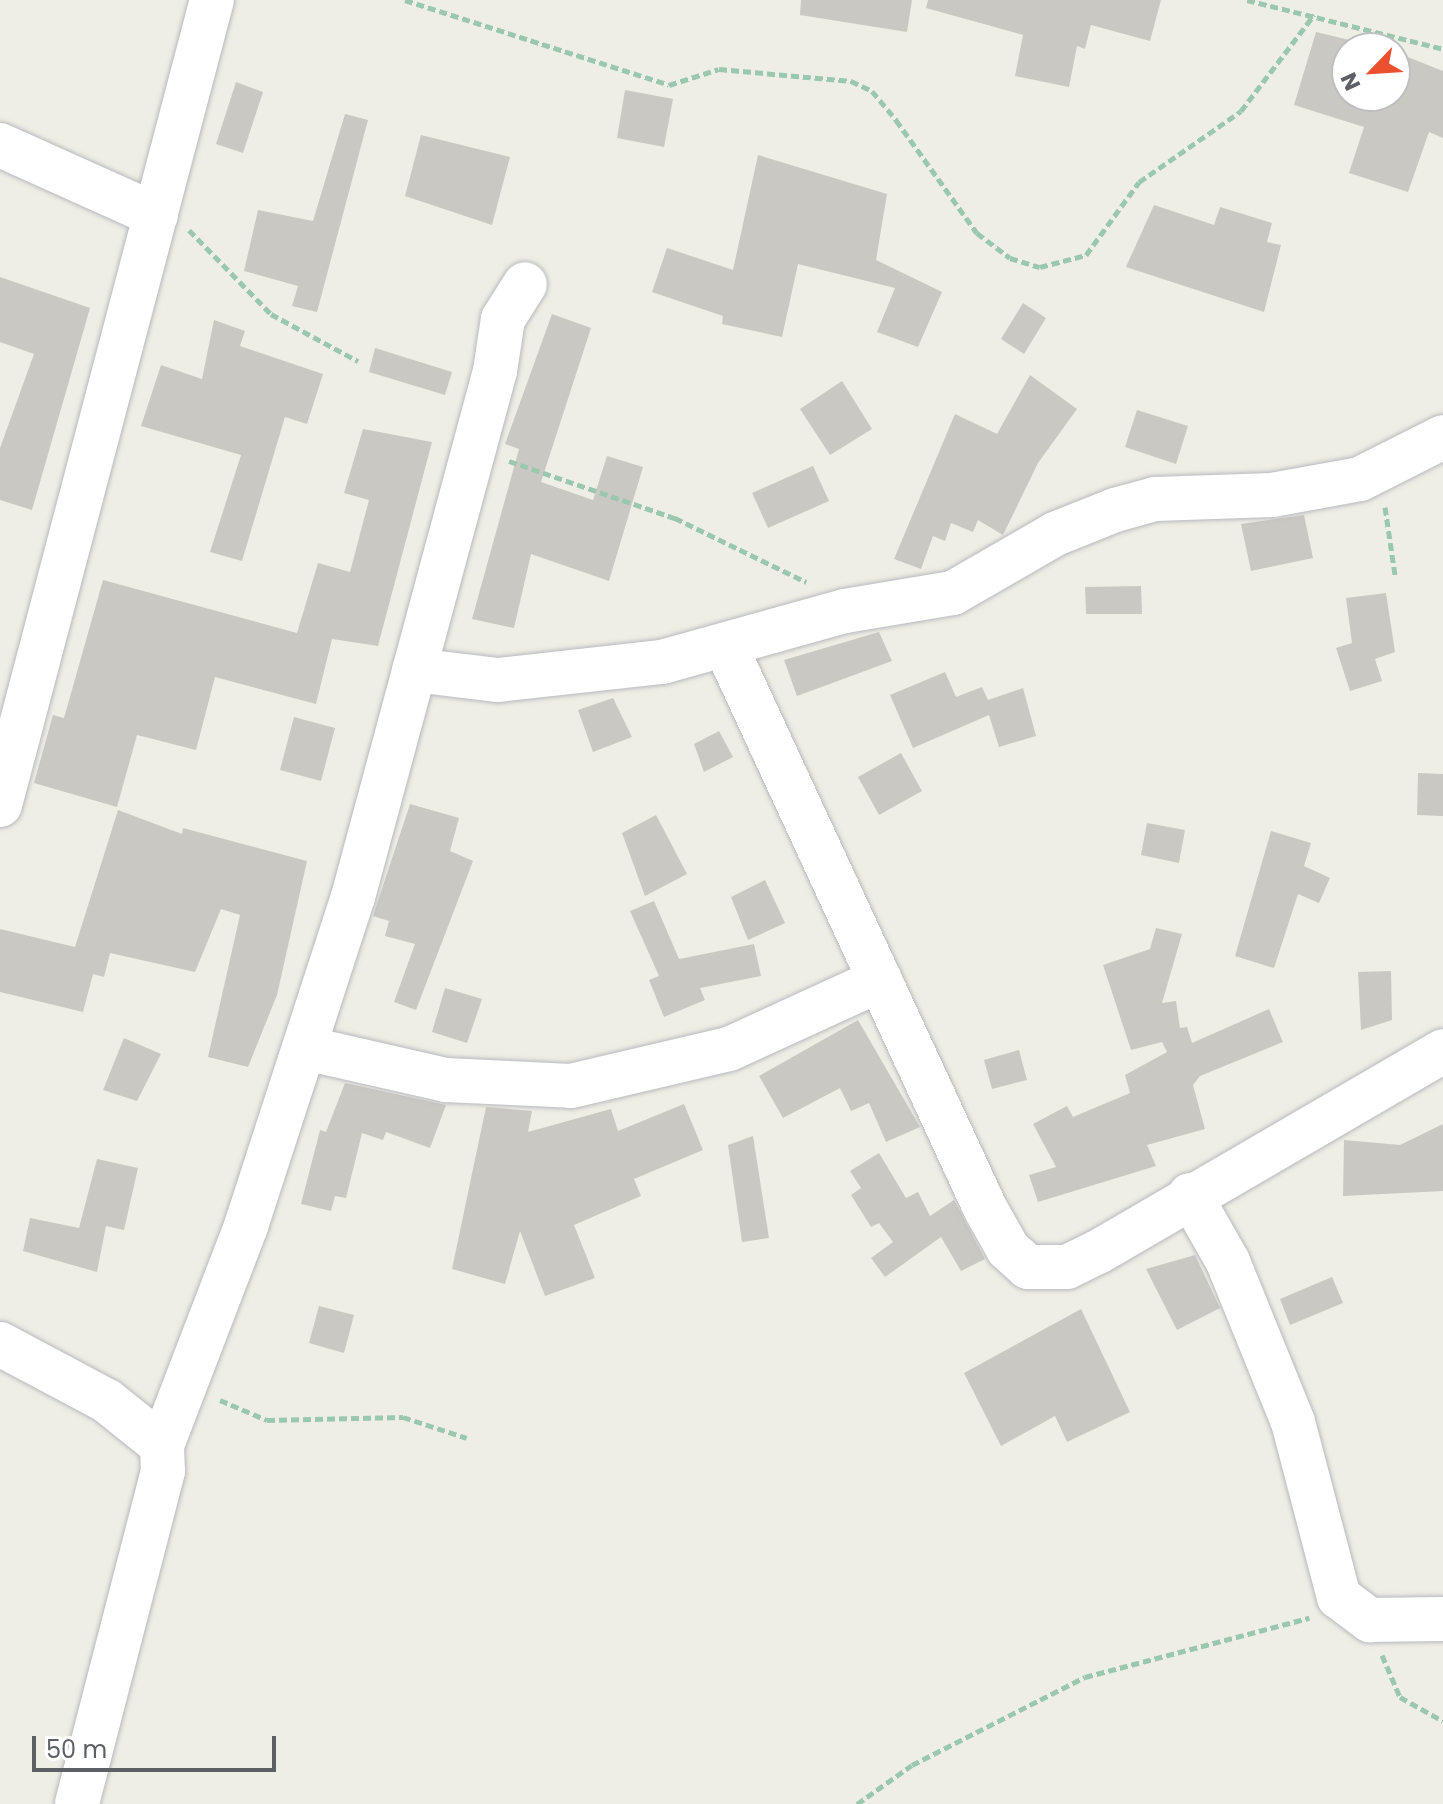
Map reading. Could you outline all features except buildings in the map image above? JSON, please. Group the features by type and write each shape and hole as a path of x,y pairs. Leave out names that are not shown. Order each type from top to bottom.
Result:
{"street":[{"path":"0,805 212,0"},
{"path":"0,145 156,215"},
{"path":"77,1804 163,1471 162,1445 188,1383 305,1048 414,670 503,319 525,284"},
{"path":"414,670 545,678 725,645 845,611 953,593 1055,534 1155,499 1272,495 1383,470 1443,437"},
{"path":"725,645 985,1208 1008,1249 1028,1267 1067,1267 1443,1051"},
{"path":"305,1048 446,1080 571,1086 729,1049 880,980"},
{"path":"1190,1195 1228,1262 1293,1422 1339,1597 1366,1619 1443,1619"},
{"path":"0,1344 107,1401 162,1445"}],"path":[{"path":"405,0 669,85 719,69 851,81 872,91 977,233 1010,258 1040,267 1086,255 1139,182 1241,111 1314,15"},
{"path":"1247,0 1443,49"},
{"path":"156,215 198,238 271,314 358,361"},
{"path":"472,450 746,548 845,611"},
{"path":"1383,470 1395,575"},
{"path":"188,1383 267,1420 403,1417 467,1438"},
{"path":"857,1804 912,1765 1085,1677 1276,1623 1366,1619 1400,1697 1443,1721"}]}
